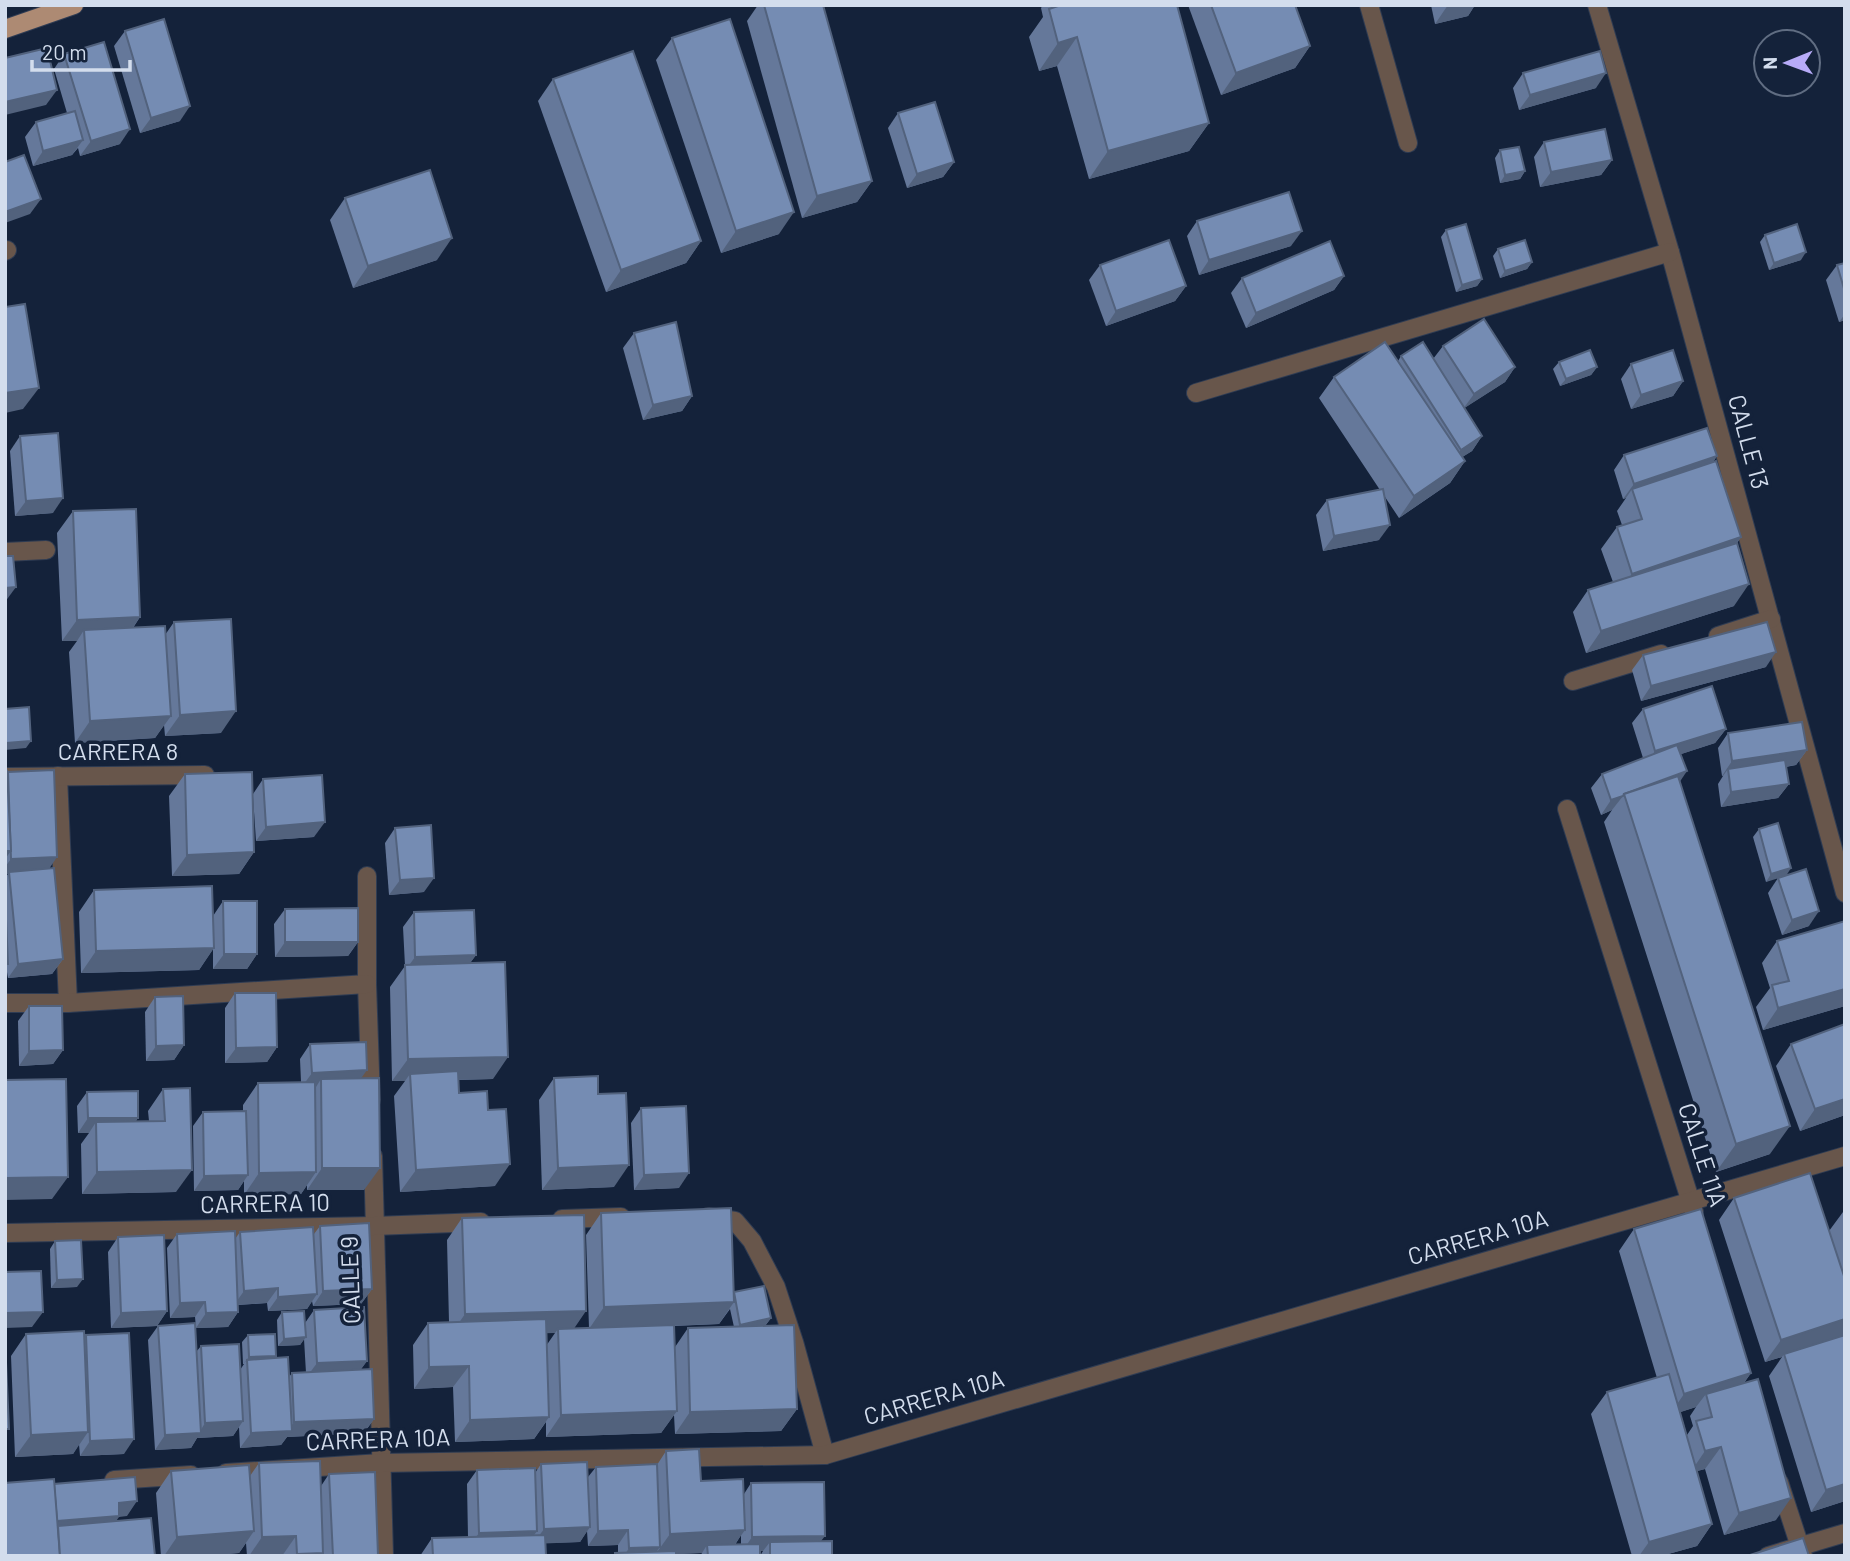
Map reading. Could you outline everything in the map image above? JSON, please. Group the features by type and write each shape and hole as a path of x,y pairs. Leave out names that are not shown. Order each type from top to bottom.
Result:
{"main road":[{"path":"5,29 74,5"}],"street":[{"path":"1369,5 1408,143"},
{"name":"CALLE 13","path":"1597,5 1670,252 1845,893"},
{"path":"1196,393 1670,252"},
{"path":"5,552 46,550"},
{"path":"1705,640 1772,619"},
{"path":"1573,681 1679,648"},
{"name":"CARRERA 8","path":"5,778 219,775"},
{"path":"58,776 68,1003"},
{"name":"CALLE 11A","path":"1567,809 1699,1227"},
{"name":"CALLE 9","path":"367,876 367,984 384,1556"},
{"path":"5,1003 68,1003 367,984"},
{"name":"CARRERA 10A","path":"95,1482 381,1463 825,1455 1845,1156"},
{"path":"694,1214 735,1221 752,1241 776,1287 825,1455"},
{"path":"541,1220 638,1216"},
{"name":"CARRERA 10","path":"5,1233 499,1222"},
{"path":"1774,1467 1801,1551"},
{"path":"1768,1556 1801,1551 1845,1533"}],"building":[{"path":"764,5 823,5 872,181 817,196"},
{"path":"1061,5 1177,5 1209,123 1108,151 1077,37 1058,43 1049,9"},
{"path":"1211,5 1295,5 1310,46 1236,73"},
{"path":"164,19 190,106 151,118 125,31"},
{"path":"730,19 794,212 736,231 672,38"},
{"path":"104,42 130,129 91,141 64,54"},
{"path":"47,48 57,90 5,102 5,58"},
{"path":"633,51 701,241 621,270 553,79"},
{"path":"1600,51 1606,73 1530,95 1523,73"},
{"path":"935,102 954,162 917,174 898,113"},
{"path":"75,111 83,140 43,151 36,122"},
{"path":"1605,129 1612,160 1551,172 1544,142"},
{"path":"1519,147 1525,171 1505,175 1500,150"},
{"path":"24,155 41,199 5,212 5,162"},
{"path":"430,170 452,238 368,266 345,198"},
{"path":"1289,192 1302,231 1209,260 1197,221"},
{"path":"1466,224 1482,279 1462,285 1446,230"},
{"path":"1797,224 1806,252 1774,263 1765,235"},
{"path":"1169,240 1186,286 1116,311 1100,265"},
{"path":"1525,240 1532,262 1505,271 1498,249"},
{"path":"1330,241 1344,276 1256,313 1242,278"},
{"path":"1845,263 1845,292 1837,265"},
{"path":"25,304 39,388 5,393 5,307"},
{"path":"1484,319 1515,367 1474,394 1443,346"},
{"path":"676,322 692,396 653,405 634,333"},
{"path":"1385,342 1465,461 1414,496 1334,377"},
{"path":"1423,342 1482,436 1461,450 1401,356"},
{"path":"1590,350 1597,367 1566,379 1559,362"},
{"path":"1673,350 1683,381 1641,395 1631,364"},
{"path":"1707,428 1717,456 1634,484 1624,455"},
{"path":"58,433 63,498 26,501 20,436"},
{"path":"1716,461 1741,537 1632,574 1617,527 1642,519 1632,489"},
{"path":"1383,489 1390,525 1334,536 1327,500"},
{"path":"136,509 140,617 77,620 73,511"},
{"path":"1737,543 1749,584 1601,631 1588,590"},
{"path":"5,556 13,556 16,587 5,588"},
{"path":"231,619 236,711 180,715 174,622"},
{"path":"1767,622 1776,652 1651,686 1643,655"},
{"path":"165,626 171,716 90,721 84,630"},
{"path":"1712,686 1726,729 1655,751 1643,709"},
{"path":"29,707 31,741 6,743 5,709"},
{"path":"1802,722 1807,750 1732,761 1728,733"},
{"path":"1677,745 1687,771 1611,800 1602,774"},
{"path":"1785,760 1789,784 1731,792 1728,769"},
{"path":"54,770 57,857 11,859 8,772"},
{"path":"7,771 11,851 5,851"},
{"path":"252,772 254,852 187,855 185,774"},
{"path":"322,775 325,822 266,827 263,779"},
{"path":"1678,776 1790,1126 1736,1144 1624,794"},
{"path":"1778,823 1791,868 1771,874 1759,829"},
{"path":"431,825 434,878 400,880 395,828"},
{"path":"54,868 63,959 18,964 9,872"},
{"path":"1806,869 1819,911 1792,920 1778,878"},
{"path":"212,886 214,948 96,951 94,890"},
{"path":"5,897 8,964 5,964"},
{"path":"223,901 257,901 257,954 224,954"},
{"path":"358,908 358,942 285,942 285,909"},
{"path":"474,910 476,955 415,957 414,912"},
{"path":"1845,921 1845,989 1778,1008 1772,985 1789,981 1777,941"},
{"path":"505,962 508,1057 408,1059 405,965"},
{"path":"235,993 276,993 277,1047 236,1048"},
{"path":"183,996 184,1045 156,1046 155,997"},
{"path":"29,1006 62,1006 63,1050 29,1051"},
{"path":"1845,1024 1845,1099 1815,1109 1791,1044"},
{"path":"366,1042 367,1070 312,1073 310,1044"},
{"path":"458,1071 459,1093 487,1091 488,1110 506,1109 510,1164 416,1170 410,1074"},
{"path":"598,1076 598,1094 626,1093 629,1165 558,1168 554,1078"},
{"path":"379,1078 380,1168 322,1168 321,1079"},
{"path":"66,1079 68,1177 5,1178 5,1080"},
{"path":"315,1082 316,1172 259,1173 258,1083"},
{"path":"190,1088 192,1170 97,1172 96,1122 165,1121 163,1089"},
{"path":"138,1091 138,1118 88,1118 87,1092"},
{"path":"686,1106 689,1173 644,1175 641,1108"},
{"path":"246,1111 248,1175 204,1176 203,1112"},
{"path":"1810,1173 1845,1279 1845,1319 1781,1340 1734,1198"},
{"path":"731,1208 734,1302 604,1307 601,1213"},
{"path":"1701,1209 1751,1373 1684,1394 1634,1229"},
{"path":"584,1215 586,1311 465,1314 462,1218"},
{"path":"369,1223 372,1289 323,1291 320,1226"},
{"path":"313,1227 317,1294 278,1297 278,1288 244,1291 240,1232"},
{"path":"235,1231 238,1312 206,1313 205,1302 180,1303 177,1234"},
{"path":"164,1235 167,1311 121,1313 118,1237"},
{"path":"81,1240 83,1279 57,1280 55,1241"},
{"path":"41,1271 43,1312 5,1313 5,1272"},
{"path":"764,1286 771,1318 740,1325 734,1292"},
{"path":"364,1307 367,1361 317,1363 314,1310"},
{"path":"304,1311 306,1337 284,1339 282,1312"},
{"path":"546,1319 549,1417 470,1420 469,1366 429,1367 428,1323"},
{"path":"195,1323 201,1433 165,1435 158,1326"},
{"path":"674,1325 677,1411 561,1415 558,1329"},
{"path":"794,1325 797,1409 690,1412 688,1328"},
{"path":"84,1331 88,1432 31,1435 26,1334"},
{"path":"129,1333 134,1439 90,1441 86,1335"},
{"path":"275,1334 276,1356 249,1357 248,1335"},
{"path":"1845,1335 1845,1484 1826,1490 1784,1354"},
{"path":"5,1340 9,1429 5,1429"},
{"path":"239,1344 243,1421 205,1423 201,1346"},
{"path":"288,1357 292,1431 251,1433 247,1360"},
{"path":"372,1369 374,1419 294,1422 292,1373"},
{"path":"1669,1374 1712,1524 1649,1542 1607,1392"},
{"path":"1758,1379 1791,1498 1739,1513 1721,1447 1705,1451 1696,1421 1712,1417 1706,1394"},
{"path":"699,1449 701,1481 743,1479 745,1530 670,1534 666,1451"},
{"path":"320,1461 323,1553 297,1554 296,1536 262,1537 259,1463"},
{"path":"587,1462 590,1527 544,1529 541,1464"},
{"path":"657,1464 660,1547 629,1548 628,1530 598,1531 596,1467"},
{"path":"249,1465 254,1531 177,1537 171,1471"},
{"path":"535,1468 537,1531 479,1533 477,1470"},
{"path":"375,1472 378,1556 333,1556 329,1474"},
{"path":"135,1477 137,1501 119,1503 119,1516 57,1521 54,1484"},
{"path":"54,1479 60,1556 5,1556 5,1483"},
{"path":"824,1482 825,1536 752,1537 751,1483"},
{"path":"151,1518 155,1556 60,1556 58,1526"},
{"path":"545,1535 546,1556 433,1556 432,1538"},
{"path":"1803,1538 1809,1556 1747,1556"},
{"path":"832,1541 832,1556 770,1556 770,1542"},
{"path":"760,1544 760,1556 708,1556 707,1545"},
{"path":"676,1551 676,1556 615,1556 615,1553"}]}
